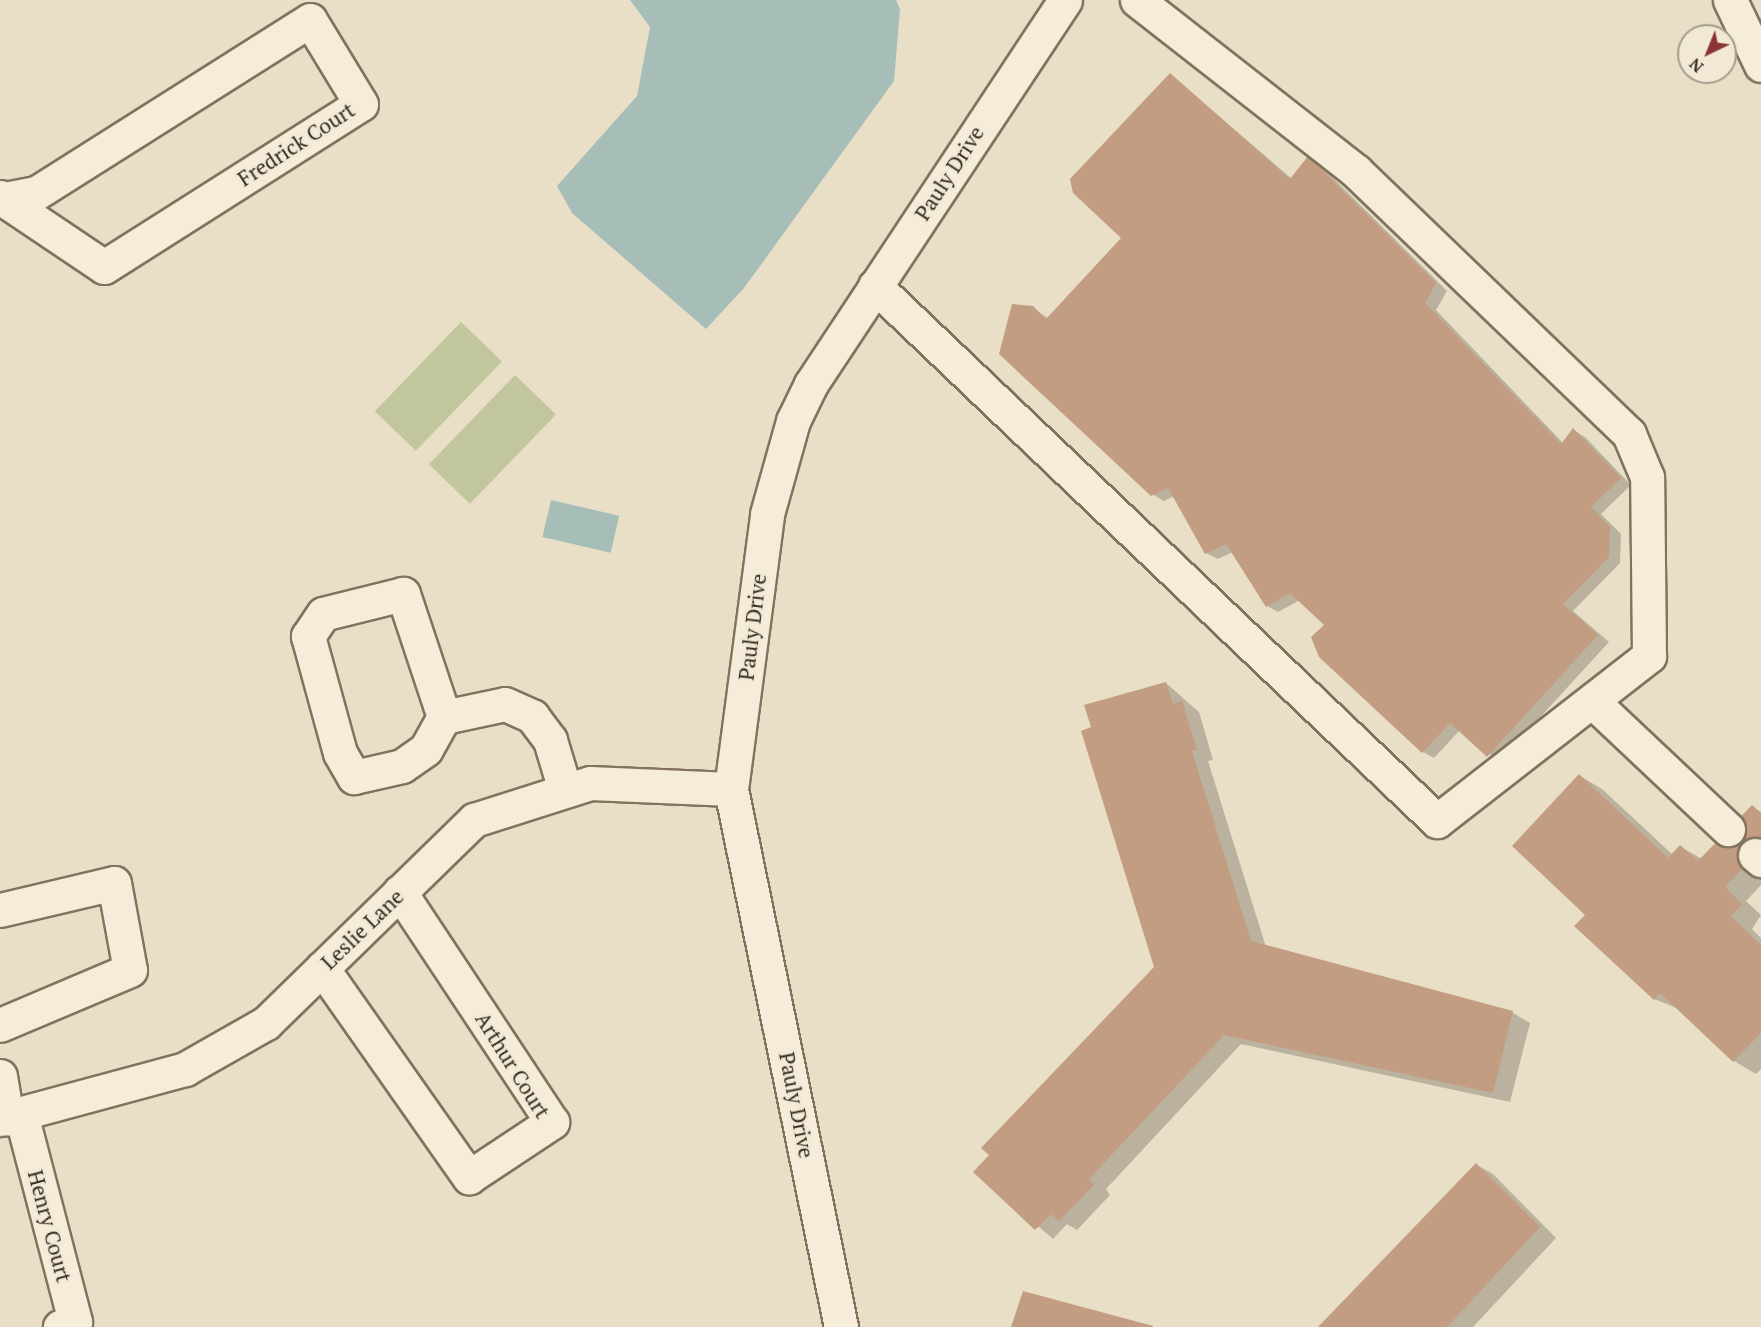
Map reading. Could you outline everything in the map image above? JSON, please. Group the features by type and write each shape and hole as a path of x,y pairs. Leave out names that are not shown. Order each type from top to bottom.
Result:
{"street":[{"name":"Pauly Drive","path":"841,1327 732,789 767,514 793,421 875,286 1065,0"},
{"path":"875,286 1437,821 1649,656 1647,477 1629,434 1356,171 1137,0"},
{"path":"1735,2 1761,65"},
{"name":"Fredrick Court","path":"310,20 361,104 104,267 2,198 36,194 310,20"},
{"path":"444,717 403,594 323,614 308,636 340,753 354,777 402,766 426,749 444,717 505,704 532,716 550,740 566,790"},
{"path":"1592,701 1728,829"},
{"name":"Leslie Lane","path":"9,1117 185,1069 266,1023 474,820 590,783 732,789"},
{"path":"0,910 114,883 130,970 0,1025"},
{"name":"Arthur Court","path":"322,968 469,1177 552,1122 400,892"},
{"path":"0,1076 9,1117"},
{"name":"Henry Court","path":"9,1117 75,1322 60,1327"}],"green space":[{"path":"461,322 502,362 416,451 375,411"},
{"path":"515,375 556,415 470,504 429,464"}],"water":[{"path":"630,0 896,0 900,9 894,81 744,288 706,329 572,213 557,186 637,96 650,27"},
{"path":"551,500 619,516 611,553 542,537"}],"building":[{"path":"1170,73 1290,179 1308,156 1436,283 1425,303 1561,444 1573,428 1621,478 1591,507 1610,527 1609,557 1563,604 1598,635 1487,757 1450,723 1422,753 1319,657 1311,637 1324,625 1290,593 1266,607 1226,544 1205,554 1168,488 1151,496 999,354 1012,304 1033,306 1046,319 1121,238 1073,193 1070,179"},
{"path":"1166,682 1173,704 1182,701 1197,750 1192,751 1251,941 1513,1011 1493,1093 1224,1035 1089,1179 1094,1185 1059,1221 1051,1214 1035,1230 973,1172 989,1155 981,1148 1154,967 1081,731 1091,727 1084,705"},
{"path":"1579,774 1668,858 1680,845 1698,861 1752,805 1761,813 1761,849 1725,887 1742,904 1731,916 1761,945 1761,1033 1733,1062 1660,993 1654,1000 1574,926 1585,915 1512,846"},
{"path":"1476,1163 1540,1227 1447,1327 1318,1327"},
{"path":"1023,1291 1153,1326 1153,1327 1011,1327"}]}
